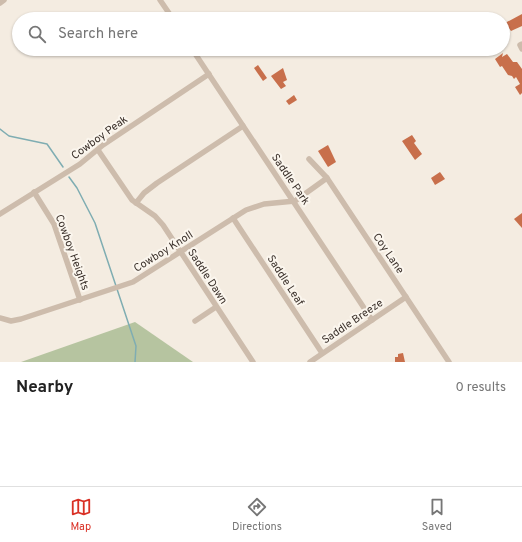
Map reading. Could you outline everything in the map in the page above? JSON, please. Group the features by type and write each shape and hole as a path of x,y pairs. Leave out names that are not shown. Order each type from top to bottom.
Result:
{"street":[{"path":"0,3 4,0"},
{"path":"160,0 168,12"},
{"name":"Saddle Park","path":"197,56 295,201 372,320"},
{"name":"Cowboy Peak","path":"0,214 80,164 209,74"},
{"path":"136,203 144,193 157,183 243,126"},
{"name":"Saddle Dawn","path":"98,150 128,196 160,220 253,362"},
{"name":"Coy Lane","path":"309,159 327,178 449,362"},
{"path":"295,201 327,178"},
{"name":"Cowboy Heights","path":"34,192 54,224 80,300"},
{"name":"Cowboy Knoll","path":"0,318 10,321 21,319 132,282 181,253 246,210 264,204 295,201"},
{"name":"Saddle Leaf","path":"233,218 322,353"},
{"name":"Saddle Breeze","path":"310,362 406,297"},
{"path":"195,321 216,307"}],"green space":[{"path":"135,322 193,362 21,362"}],"building":[{"path":"522,14 522,26 511,31 510,20"},
{"path":"499,56 508,56 513,62 517,62 522,69 522,93 520,95 515,87 520,84 516,77 514,79 512,76 508,75 495,59"},
{"path":"258,65 267,78 263,81 254,68"},
{"path":"283,68 287,80 283,82 286,86 281,89 271,76"},
{"path":"294,95 297,100 289,105 286,101"},
{"path":"412,135 416,141 414,143 422,154 415,160 402,141"},
{"path":"328,145 336,162 328,167 318,151"},
{"path":"440,172 445,179 435,185 431,178"},
{"path":"522,213 522,228 514,219"},
{"path":"403,353 405,362 395,362 395,357 398,357 398,354"}],"waterway":[{"path":"0,129 9,136 47,144 63,167"},
{"path":"69,177 77,188 95,223 136,346 135,362"}]}
